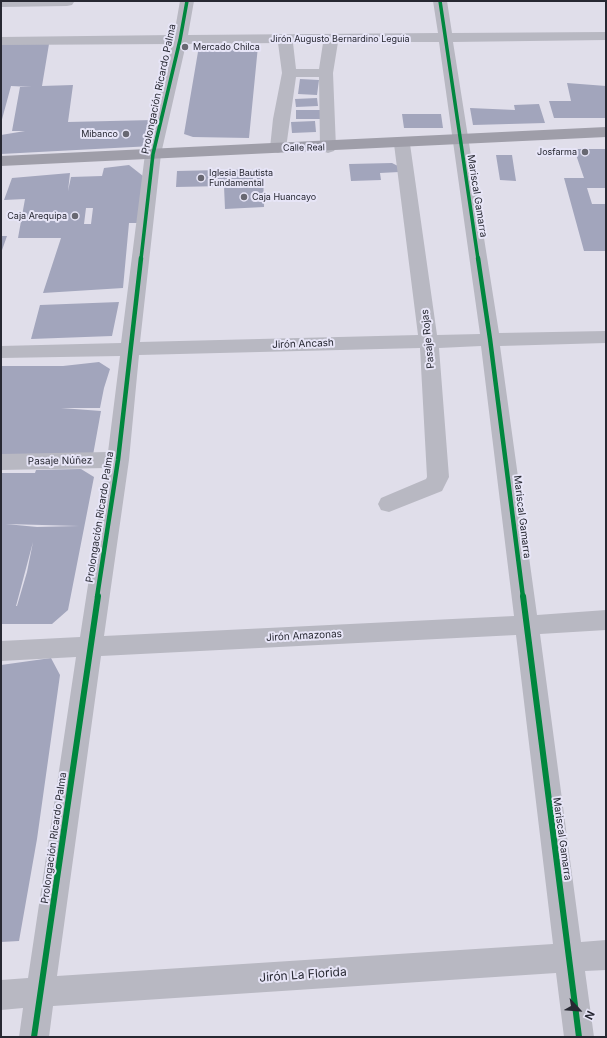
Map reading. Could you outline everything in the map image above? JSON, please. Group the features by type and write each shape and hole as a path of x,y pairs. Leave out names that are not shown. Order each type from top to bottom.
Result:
{"highway":[{"name":"Calle Real","path":"1,161 278,148 328,148 606,132"}],"street":[{"name":"Prolongación Ricardo Palma","path":"34,1037 118,460 153,154 180,40 187,1"},
{"name":"Mariscal Gamarra","path":"440,1 459,141 490,339 579,1037"},
{"path":"1,3 67,2"},
{"name":"Jirón Augusto Bernardino Leguia","path":"1,41 606,36"},
{"path":"328,148 326,73 331,38"},
{"path":"278,148 280,119 289,73 285,39"},
{"path":"289,73 326,73"},
{"name":"Pasaje Rojas","path":"389,504 434,485 438,477 429,341 402,144"},
{"name":"Jirón Ancash","path":"1,352 606,337"},
{"name":"Pasaje Núñez","path":"1,462 118,460"},
{"name":"Jirón Amazonas","path":"1,651 527,626 606,620"},
{"name":"Jirón La Florida","path":"1,995 606,955"}],"building":[{"path":"1,44 49,44 42,86 73,85 68,122 153,120 152,146 1,154 1,135 25,131 12,131 20,87 32,87 11,86 1,123"},
{"path":"199,46 258,46 249,138 193,137 184,134"},
{"path":"300,79 319,80 317,95 298,94"},
{"path":"567,83 606,86 606,118 554,118 549,101 571,101"},
{"path":"317,98 318,106 296,107 295,99"},
{"path":"539,104 545,123 473,125 470,108 515,110 514,105"},
{"path":"296,110 323,110 323,119 296,119"},
{"path":"402,114 441,114 443,128 404,128"},
{"path":"315,121 316,132 292,133 291,122"},
{"path":"574,149 606,149 606,188 587,188 592,204 606,204 606,251 584,251 564,178 584,178"},
{"path":"496,155 512,155 516,181 500,180"},
{"path":"392,163 398,166 399,172 380,173 381,180 351,181 349,164"},
{"path":"129,165 143,176 139,223 129,223 123,288 43,293 61,238 18,238 25,199 4,200 12,178 70,173 68,191 71,177 102,176 104,168","holes":["86,208 93,208 91,224 84,224"]},
{"name":"Caja Huancayo","path":"263,169 264,207 225,209 224,186 176,187 177,171"},
{"path":"1,236 7,236 1,253"},
{"path":"119,302 112,336 31,339 40,305"},
{"path":"99,362 110,369 100,408 61,408 101,411 93,455 1,457 1,366 63,366"},
{"path":"81,469 94,477 68,610 52,624 1,624 1,473 35,473 36,470","holes":["6,524 79,526 37,527","33,542 27,572 16,606"]},
{"path":"51,658 60,675 37,839 19,941 1,942 1,665"}],"cycle path":[{"path":"34,1037 118,460 153,154 180,40 187,1"},
{"path":"440,1 490,339 579,1037"}],"place":[{"name":"Mercado Chilca","path":"185,47"},
{"name":"Mibanco","path":"126,134"},
{"name":"Josfarma","path":"585,152"},
{"name":"Iglesia Bautista Fundamental","path":"201,178"},
{"name":"Caja Huancayo","path":"244,197"},
{"name":"Caja Arequipa","path":"75,216"}]}
